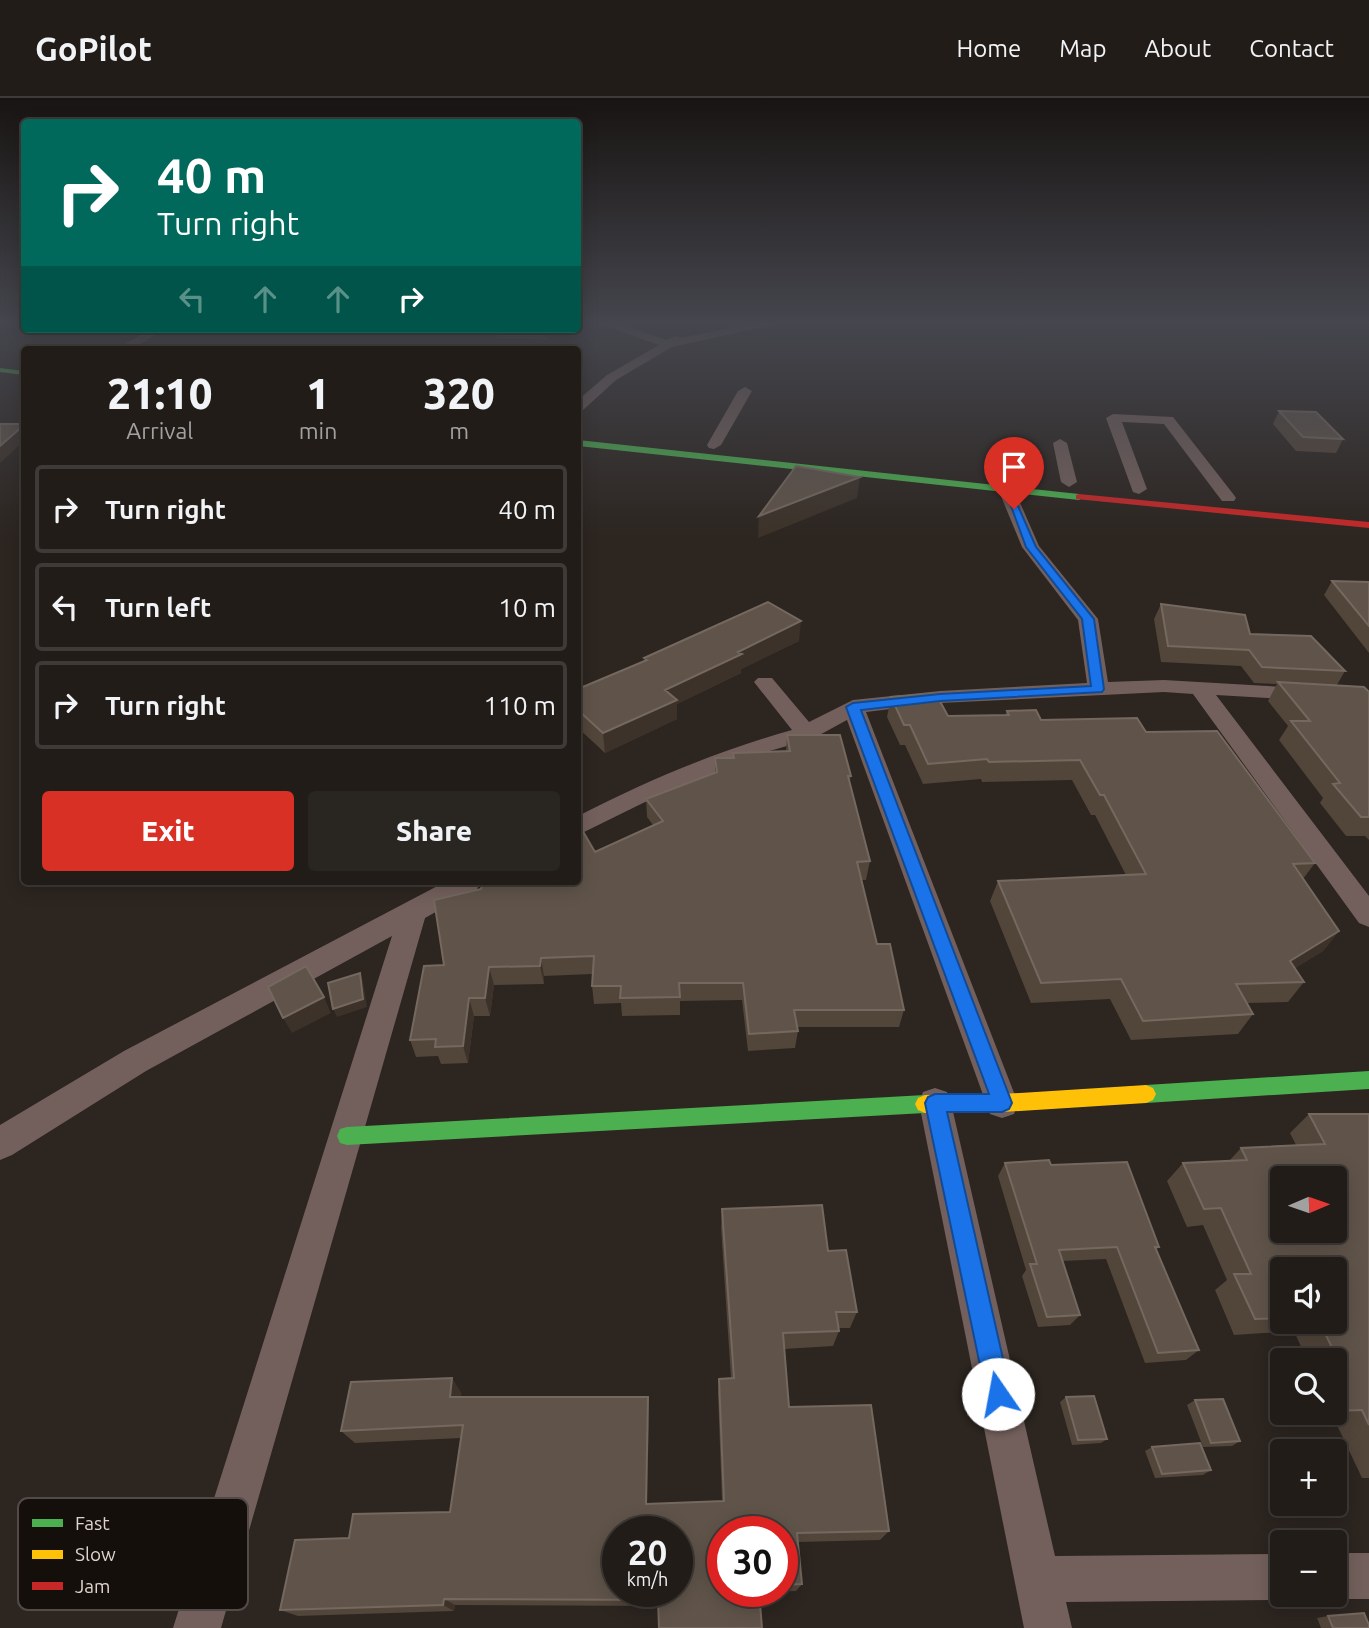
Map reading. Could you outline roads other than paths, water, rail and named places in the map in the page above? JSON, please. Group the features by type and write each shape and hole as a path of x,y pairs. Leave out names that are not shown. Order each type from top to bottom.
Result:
{"main road":[{"path":"581,431 1369,512"},
{"path":"581,443 1369,525"},
{"path":"347,1136 935,1103 1002,1103 1369,1080"}],"street":[{"path":"714,445 742,395"},
{"path":"1139,489 1112,418 1168,420 1227,498"},
{"path":"1060,443 1069,482"},
{"path":"1006,489 1031,547 1088,619 1098,689"},
{"path":"765,682 806,733"},
{"path":"581,824 634,797 745,751 806,733 853,707 940,698 1164,686 1369,698"},
{"path":"1199,688 1369,916"},
{"path":"853,707 1002,1103"},
{"path":"0,1144 135,1061 462,885"},
{"path":"237,1498 414,909"},
{"path":"935,1103 1048,1628"},
{"path":"1347,1576 1369,1576"},
{"path":"1038,1579 1270,1577"},
{"path":"197,1628 202,1610"}]}
